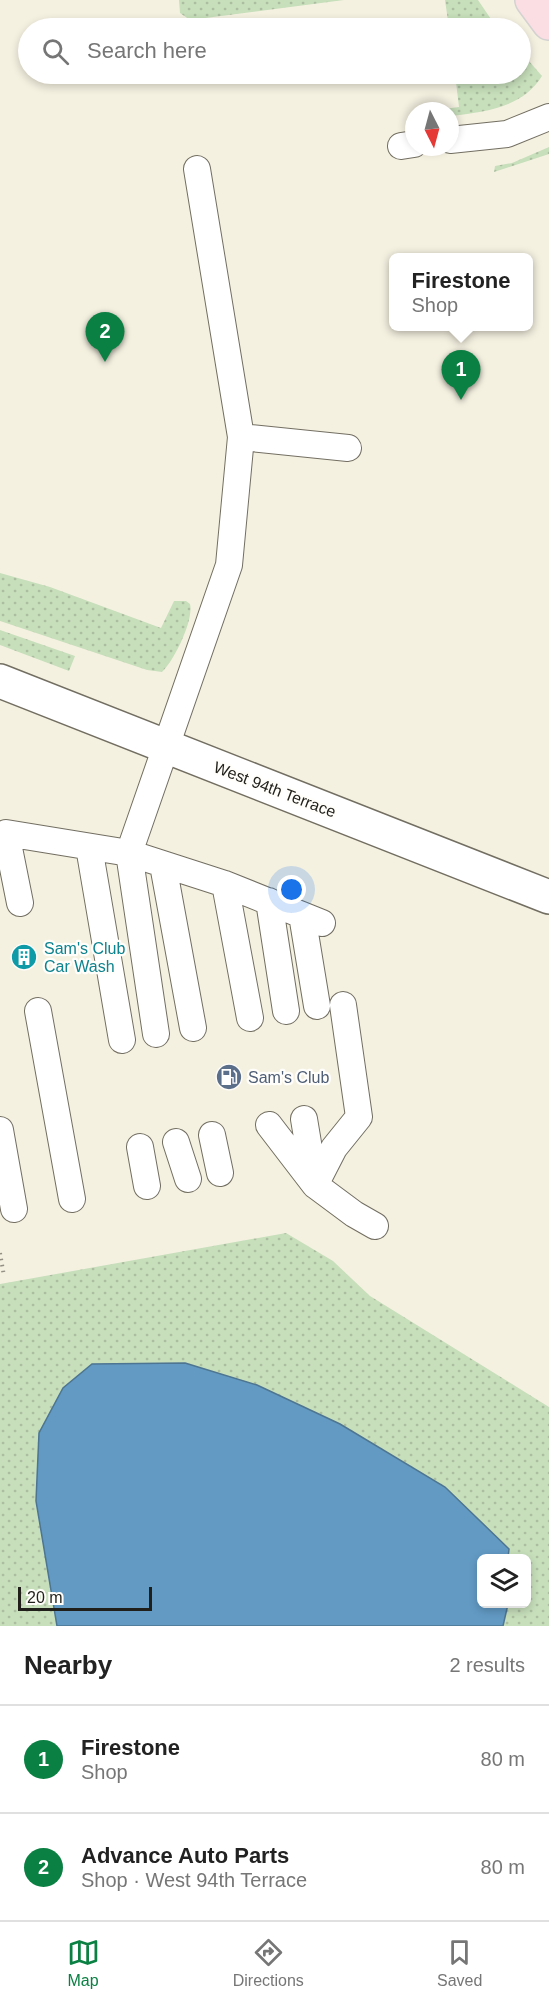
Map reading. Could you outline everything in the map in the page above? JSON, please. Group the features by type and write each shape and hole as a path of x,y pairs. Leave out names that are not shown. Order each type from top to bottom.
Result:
{"main road":[{"path":"532,0 549,23"}],"street":[{"name":"West 94th Terrace","path":"0,681 549,897"}],"lane":[{"path":"459,139 507,134 549,117"},
{"path":"156,1034 129,853 229,565 240,436 197,169"},
{"path":"240,436 348,448"},
{"path":"20,903 3,833 129,853 225,884 312,919 317,1006"},
{"path":"90,847 122,1040"},
{"path":"163,865 193,1028"},
{"path":"225,884 250,1018"},
{"path":"269,901 286,1011"},
{"path":"315,1185 334,1148 359,1117 343,1005"},
{"path":"38,1011 72,1199"},
{"path":"334,1148 335,1113"},
{"path":"304,1119 315,1185"},
{"path":"269,1125 315,1185 354,1214 375,1226"},
{"path":"0,1130 14,1209"},
{"path":"212,1135 220,1173"},
{"path":"176,1142 188,1179"},
{"path":"140,1147 147,1186"}],"path":[{"path":"0,1253 4,1276"}],"green space":[{"path":"179,0 344,0 205,18 187,18 180,13"},
{"path":"445,0 478,0 490,18 448,18"},
{"path":"531,63 542,76 534,87 513,102 476,113 459,115 456,84 531,84"},
{"path":"549,147 549,154 494,172 495,166 512,163"},
{"path":"0,573 50,587 161,628 174,601 186,601 190,604 189,620 182,640 167,667 162,672 147,670 0,621"},
{"path":"0,630 75,656 69,671 0,645"},
{"path":"286,1233 333,1261 370,1296 549,1407 549,1626 0,1626 0,1284"}],"water":[{"path":"185,1363 257,1385 340,1424 445,1487 509,1549 508,1554 477,1554 477,1608 507,1608 503,1626 57,1626 36,1501 39,1433 63,1388 92,1364"}],"place":[{"name":"Advance Auto Parts","path":"105,362"},
{"name":"Firestone","path":"461,400"},
{"name":"Sam's Club Car Wash","path":"24,957"},
{"name":"Sam's Club","path":"229,1077"}]}
